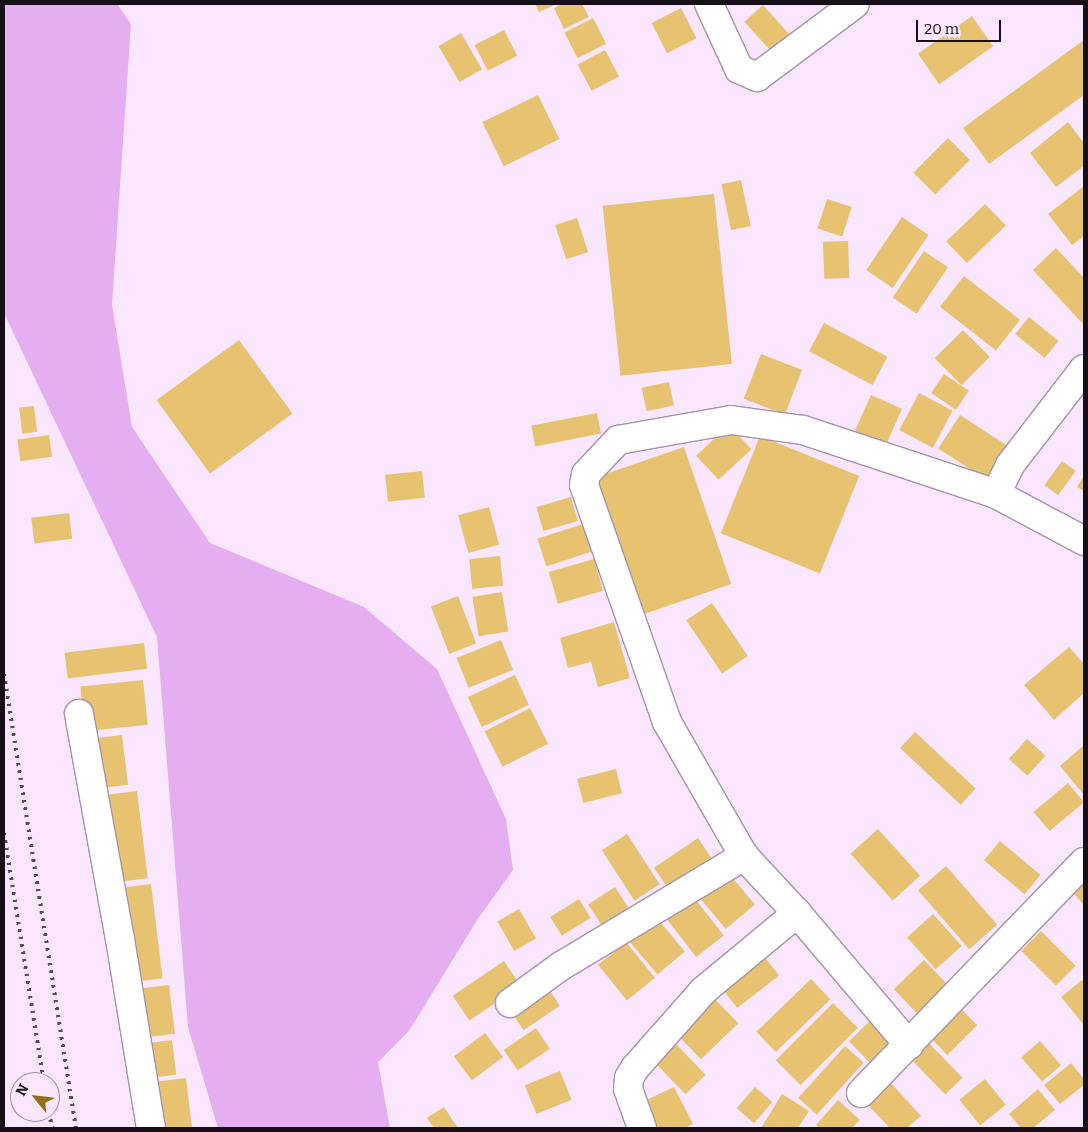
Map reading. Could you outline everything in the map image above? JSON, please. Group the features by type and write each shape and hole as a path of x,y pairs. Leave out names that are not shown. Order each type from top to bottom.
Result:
{"street":[{"path":"709,4 739,69 757,77 855,4"},
{"path":"996,494 1010,465 1084,369"},
{"path":"909,1044 797,913 744,856 667,722 584,485 586,474 618,440 731,420 803,430 996,494 1084,541"},
{"path":"78,714 120,939 151,1128"},
{"path":"510,1003 561,966 744,856"},
{"path":"861,1093 1084,862"},
{"path":"642,1128 628,1089 629,1078 634,1068 704,990 797,913"}],"shaded area":[{"path":"4,4 117,4 131,24 112,305 132,427 210,543 364,607 437,669 506,819 513,870 479,917 409,1031 378,1062 390,1128 218,1128 188,1027 157,637 4,313"}],"building":[{"path":"535,4 557,4 539,12"},
{"path":"562,4 582,4 589,17 564,29 554,8"},
{"path":"763,5 789,34 771,51 744,22"},
{"path":"681,8 696,38 667,53 652,23"},
{"path":"972,16 993,46 939,84 918,54"},
{"path":"593,18 606,44 578,58 564,33"},
{"path":"504,30 517,56 488,71 475,45"},
{"path":"461,33 482,69 459,82 438,46"},
{"path":"1084,40 1084,95 989,164 963,128"},
{"path":"605,50 619,76 592,91 578,65"},
{"path":"538,95 559,139 504,166 482,122"},
{"path":"1068,122 1084,143 1084,166 1056,187 1030,153"},
{"path":"948,138 970,160 935,195 913,173"},
{"path":"741,180 751,226 731,230 721,184"},
{"path":"1084,186 1084,236 1072,245 1048,214"},
{"path":"714,194 732,364 620,376 603,206"},
{"path":"827,199 852,207 842,237 817,228"},
{"path":"985,204 1006,226 967,263 946,242"},
{"path":"902,217 929,235 893,288 866,270"},
{"path":"577,218 588,252 566,259 555,225"},
{"path":"848,241 849,278 824,279 823,242"},
{"path":"1056,248 1084,278 1084,321 1082,323 1033,270"},
{"path":"924,251 948,267 917,314 893,297"},
{"path":"964,276 1020,320 996,350 940,307"},
{"path":"1029,317 1059,341 1045,358 1015,334"},
{"path":"824,323 888,357 873,385 809,351"},
{"path":"963,330 990,357 962,385 935,358"},
{"path":"239,340 292,414 210,474 156,400"},
{"path":"761,354 802,370 785,415 744,399"},
{"path":"944,374 969,391 956,410 931,393"},
{"path":"669,382 674,405 647,411 642,388"},
{"path":"919,393 953,411 933,448 899,430"},
{"path":"871,395 902,409 886,445 855,432"},
{"path":"34,406 37,432 22,434 19,408"},
{"path":"597,413 601,434 535,446 531,426"},
{"path":"960,415 1008,446 986,480 938,449"},
{"path":"729,425 752,449 719,480 696,456"},
{"path":"49,435 52,457 20,461 17,439"},
{"path":"760,436 859,476 820,573 721,533"},
{"path":"684,447 731,584 639,616 592,479"},
{"path":"1062,461 1076,471 1058,495 1044,485"},
{"path":"422,471 425,498 388,502 385,475"},
{"path":"1084,476 1084,491 1077,487"},
{"path":"571,497 578,521 543,531 536,507"},
{"path":"489,507 499,545 468,553 458,515"},
{"path":"69,513 72,539 34,543 31,518"},
{"path":"583,524 592,552 546,566 537,539"},
{"path":"500,556 503,586 472,589 469,559"},
{"path":"594,559 603,591 558,604 549,572"},
{"path":"502,592 508,632 479,636 472,597"},
{"path":"458,596 476,644 449,654 431,606"},
{"path":"712,603 748,656 722,673 686,620"},
{"path":"614,622 630,678 598,687 591,662 568,668 560,638"},
{"path":"501,640 513,670 468,688 456,658"},
{"path":"144,643 147,669 68,679 65,653"},
{"path":"1069,647 1084,664 1084,693 1054,720 1024,685"},
{"path":"515,675 529,705 482,727 468,697"},
{"path":"143,680 148,725 85,731 80,687"},
{"path":"530,708 548,744 503,767 485,731"},
{"path":"915,732 976,789 961,805 900,748"},
{"path":"122,735 128,785 101,788 95,738"},
{"path":"1027,739 1046,756 1028,776 1009,759"},
{"path":"1084,745 1084,795 1060,766"},
{"path":"616,769 622,793 583,803 577,779"},
{"path":"1068,783 1084,802 1050,831 1034,812"},
{"path":"137,791 148,878 118,882 107,795"},
{"path":"878,829 920,876 893,901 851,854"},
{"path":"627,834 660,884 635,901 602,850"},
{"path":"698,838 714,862 670,892 654,868"},
{"path":"1000,841 1041,875 1025,894 984,860"},
{"path":"946,866 997,925 969,949 918,890"},
{"path":"726,870 755,904 726,929 697,894"},
{"path":"1084,877 1084,905 1066,885"},
{"path":"151,884 163,978 135,982 123,887"},
{"path":"615,887 631,912 605,930 588,904"},
{"path":"693,896 724,935 696,957 665,918"},
{"path":"579,899 591,918 562,936 550,917"},
{"path":"519,909 536,938 514,951 497,922"},
{"path":"933,914 962,946 936,969 907,937"},
{"path":"656,917 685,951 657,975 628,940"},
{"path":"1041,931 1076,966 1056,985 1021,951"},
{"path":"626,942 655,978 627,1000 598,965"},
{"path":"760,951 779,975 737,1008 718,984"},
{"path":"924,960 951,988 921,1017 894,989"},
{"path":"504,961 521,986 469,1021 453,996"},
{"path":"811,979 830,999 776,1052 756,1032"},
{"path":"1082,980 1084,982 1084,1025 1061,997"},
{"path":"169,985 175,1034 144,1037 138,989"},
{"path":"546,985 560,1006 524,1030 510,1010"},
{"path":"714,998 738,1023 701,1059 677,1034"},
{"path":"833,1003 858,1028 800,1085 776,1060"},
{"path":"956,1004 977,1025 948,1055 926,1034"},
{"path":"872,1019 900,1048 877,1070 849,1041"},
{"path":"536,1028 550,1049 518,1071 504,1050"},
{"path":"485,1033 503,1057 472,1080 454,1056"},
{"path":"925,1039 963,1078 945,1095 908,1056"},
{"path":"172,1040 176,1075 147,1078 143,1044"},
{"path":"673,1041 706,1075 686,1094 653,1060"},
{"path":"1040,1041 1061,1065 1042,1082 1021,1057"},
{"path":"845,1046 864,1063 817,1115 798,1098"},
{"path":"1071,1063 1084,1079 1084,1085 1060,1104 1044,1085"},
{"path":"560,1071 572,1100 536,1114 525,1085"},
{"path":"186,1078 192,1128 163,1128 157,1082"},
{"path":"985,1079 1006,1105 980,1125 959,1100"},
{"path":"889,1081 921,1116 907,1128 890,1128 866,1103"},
{"path":"674,1087 693,1124 685,1128 658,1128 644,1101"},
{"path":"755,1087 772,1102 754,1123 737,1108"},
{"path":"1038,1089 1055,1110 1033,1128 1021,1128 1009,1114"},
{"path":"782,1094 809,1111 798,1128 761,1128"},
{"path":"838,1100 860,1120 852,1128 820,1128 816,1125"},
{"path":"444,1107 458,1128 434,1128 427,1118"}],"railway":[{"path":"4,674 76,1128"},
{"path":"4,833 42,1072"},
{"path":"51,1122 52,1128"}]}
